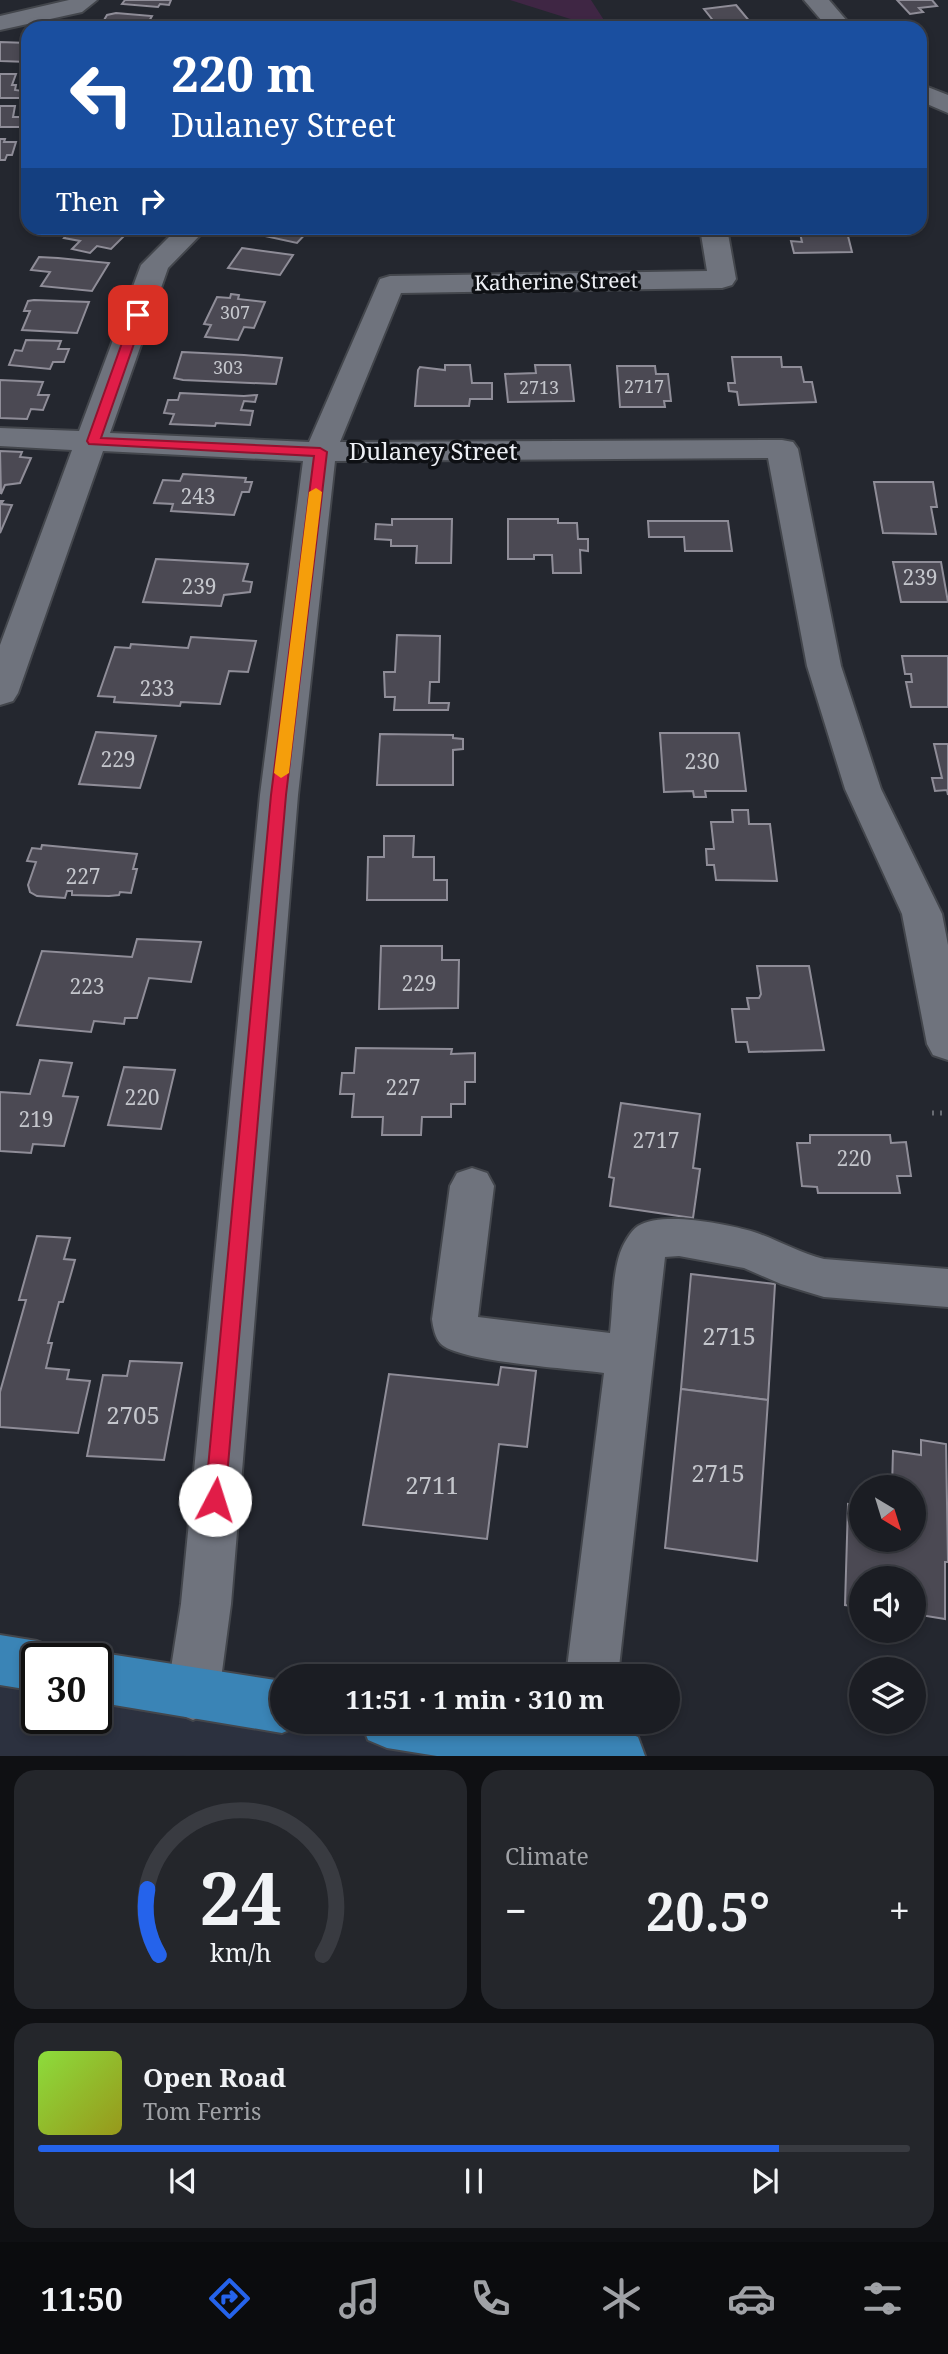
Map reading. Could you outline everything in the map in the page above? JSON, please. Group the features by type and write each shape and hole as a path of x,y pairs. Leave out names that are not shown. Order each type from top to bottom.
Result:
{"main road":[{"path":"0,1660 21,1663"},
{"path":"112,1680 270,1705"},
{"path":"511,1734 594,1742"}],"street":[{"path":"0,23 74,7 85,0"},
{"path":"816,0 835,21"},
{"path":"927,94 948,105"},
{"path":"0,693 155,265 186,235"},
{"name":"Katherine Street","path":"320,452 390,285 722,279 715,235"},
{"name":"Dulaney Street","path":"0,437 320,452 782,449 824,666 863,789 922,914 948,1044"},
{"path":"193,1694 206,1604 279,795 320,452"},
{"path":"472,1186 455,1319 456,1329 466,1335 630,1356"},
{"path":"594,1664 642,1254 652,1240 679,1237 751,1250 788,1268 824,1278 948,1288"}],"path":[{"path":"932,1113 948,1113"}],"shaded area":[{"path":"510,0 591,0 604,21 577,21"},
{"path":"0,1682 21,1684 21,1734 112,1734 112,1696 270,1720 270,1734 435,1734 613,1755 0,1756"}],"building":[{"path":"125,0 171,0 169,5 160,4 158,7 122,4"},
{"path":"897,0 932,0 937,6 919,8 923,12 910,14"},
{"path":"736,5 749,21 713,21 704,9"},
{"path":"116,13 152,16 149,21 104,21 107,15"},
{"path":"0,42 21,43 21,62 0,61"},
{"path":"0,74 16,74 12,85 16,85 15,90 21,91 21,98 0,98"},
{"path":"0,106 15,106 13,117 21,117 21,127 0,127"},
{"path":"0,139 5,139 4,142 16,142 12,155 7,155 5,160 0,160"},
{"path":"67,235 125,235 111,249 97,246 90,253 72,249 80,241 64,238"},
{"path":"260,235 304,235 297,243"},
{"path":"800,235 848,235 852,252 794,253 791,241 802,242"},
{"path":"242,248 293,255 280,275 228,268"},
{"path":"39,257 109,263 92,291 41,286 50,272 31,270"},
{"path":"231,294 239,295 238,299 265,302 254,328 244,327 238,340 205,337 211,325 204,324 217,297 230,298"},
{"path":"28,301 89,302 77,333 22,330 30,311 24,311"},
{"path":"26,340 61,341 58,349 69,349 64,362 53,362 50,369 9,365 15,350 22,351"},
{"path":"182,352 282,358 276,384 183,380 174,378"},
{"path":"732,357 781,357 782,367 801,367 804,382 812,382 816,402 739,405 737,392 729,391 728,383 735,383"},
{"path":"445,365 470,365 472,383 492,383 492,399 470,399 469,406 415,406 420,367 445,370"},
{"path":"535,365 570,365 574,401 508,402 505,374 536,373"},
{"path":"617,366 655,366 656,374 668,374 671,401 664,401 665,407 620,407"},
{"path":"0,380 43,382 38,395 49,395 43,410 31,409 27,419 0,418"},
{"path":"180,393 257,395 255,402 244,401 241,410 253,411 250,425 170,424 174,414 164,413 168,400 178,400"},
{"path":"0,451 22,452 20,457 31,458 20,483 5,485 1,494"},
{"path":"183,474 246,478 245,482 252,482 249,492 242,492 234,515 171,511 173,504 154,503 163,480 180,481"},
{"path":"874,482 933,482 937,507 931,507 936,534 883,533"},
{"path":"0,501 3,501 1,504 12,505 0,533"},
{"path":"392,519 452,519 451,563 416,563 417,546 391,546 391,540 375,539 376,524 392,525"},
{"path":"508,519 558,519 558,523 577,523 578,539 588,539 588,551 580,550 581,573 553,573 552,555 534,555 534,559 508,559"},
{"path":"648,521 728,521 732,551 685,551 684,537 649,537"},
{"path":"156,559 248,564 243,581 252,582 250,592 224,595 221,606 143,602"},
{"path":"893,562 941,562 948,602 901,602"},
{"path":"397,635 440,636 439,682 430,682 429,703 449,703 448,710 394,710 395,697 385,697 384,672 395,672"},
{"path":"191,637 256,641 248,672 229,671 220,704 181,702 180,706 114,702 115,697 98,696 115,647 130,648 131,644 188,648"},
{"path":"902,656 948,656 948,707 911,707 906,682 912,682 911,674 905,674"},
{"path":"96,732 156,736 140,788 79,784"},
{"path":"660,733 739,733 746,791 705,791 706,797 694,797 693,791 664,792"},
{"path":"380,734 453,735 453,738 463,739 463,749 453,750 453,785 377,785"},
{"path":"934,744 948,744 948,795 947,790 935,791 932,778 942,778"},
{"path":"732,810 748,810 749,824 770,824 777,881 716,880 714,865 707,865 706,849 714,849 711,822 733,822"},
{"path":"384,836 414,836 413,857 434,857 434,880 447,880 447,900 367,900 368,857 384,857"},
{"path":"42,845 137,854 133,869 137,869 131,893 120,892 119,895 109,896 72,895 72,891 67,891 65,898 37,896 30,892 28,885 36,862 27,861 32,848 41,849"},
{"path":"137,939 201,942 191,982 149,978 137,1018 125,1018 124,1024 94,1021 91,1032 17,1025 42,951 132,957"},
{"path":"381,946 442,946 442,960 459,960 458,1008 379,1009"},
{"path":"757,966 809,966 824,1050 749,1052 747,1042 736,1042 732,1009 749,1009 747,998 759,998 761,994"},
{"path":"356,1048 452,1049 451,1054 475,1053 475,1082 465,1082 465,1104 451,1104 451,1117 422,1117 421,1135 382,1135 383,1117 352,1117 354,1094 340,1094 342,1073 354,1073"},
{"path":"40,1060 72,1063 63,1096 78,1097 64,1146 33,1144 31,1153 0,1151 0,1092 30,1094"},
{"path":"124,1067 175,1070 161,1129 108,1125"},
{"path":"621,1103 700,1114 693,1168 700,1169 693,1218 610,1206 614,1178 609,1177"},
{"path":"810,1135 890,1135 891,1143 906,1142 911,1176 897,1176 900,1193 818,1193 817,1187 802,1186 797,1143 810,1143"},
{"path":"37,1236 70,1238 64,1259 75,1260 63,1302 59,1302 48,1343 52,1343 46,1368 69,1370 67,1379 90,1381 78,1433 0,1427 0,1392 26,1300 19,1300"},
{"path":"691,1274 775,1284 768,1400 681,1389"},
{"path":"130,1361 182,1363 164,1460 87,1456 103,1375 127,1376"},
{"path":"501,1367 536,1371 527,1447 499,1444 487,1539 363,1525 389,1374 498,1385"},
{"path":"681,1389 768,1400 757,1561 665,1548"},
{"path":"921,1440 946,1444 948,1562 945,1562 945,1619 926,1616 926,1566 849,1566 849,1606 845,1605 848,1504 849,1552 926,1552 926,1475 892,1475 893,1451 921,1455"}],"slow traffic":[{"path":"281,773 316,492"}],"route":[{"path":"138,315 93,441 320,452 279,795 215,1500"}]}
